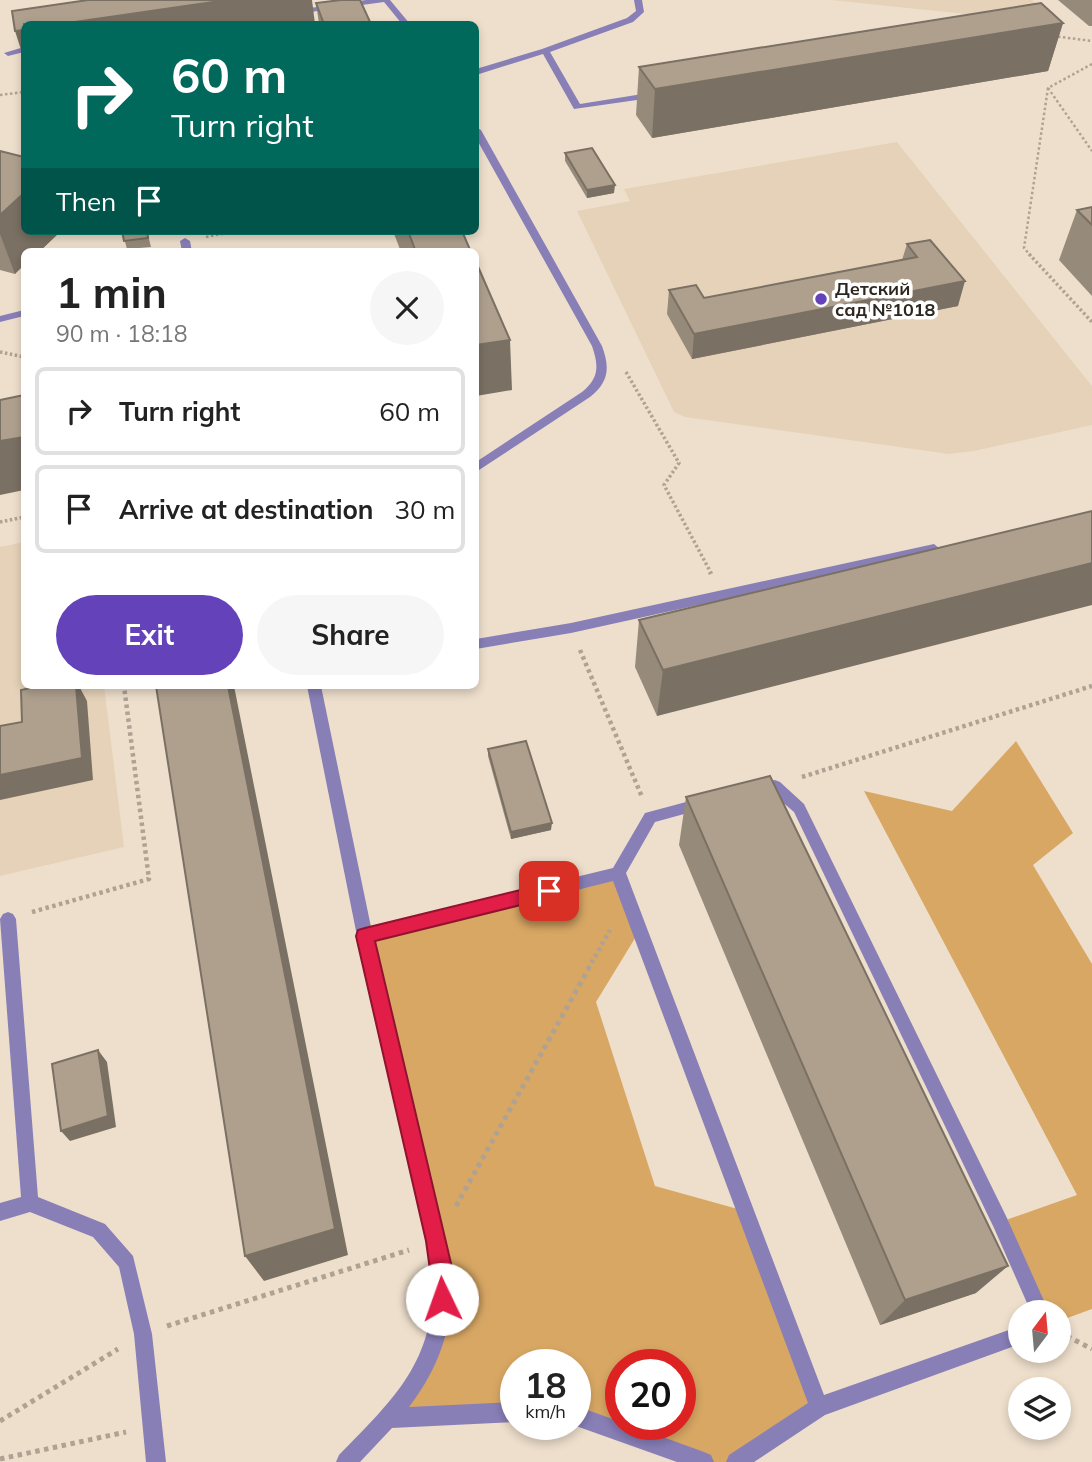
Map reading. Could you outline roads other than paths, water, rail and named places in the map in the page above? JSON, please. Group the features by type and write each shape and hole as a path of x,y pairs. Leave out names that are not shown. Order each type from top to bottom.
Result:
{"lane":[{"path":"300,0 305,11"},
{"path":"281,14 385,0 403,21"},
{"path":"479,71 545,51 630,20 640,12 638,0"},
{"path":"8,53 21,51"},
{"path":"545,51 578,107 672,92"},
{"path":"479,135 597,346 604,364 604,376 594,390 479,466"},
{"path":"0,319 21,314"},
{"path":"479,643 571,628 947,546"},
{"path":"315,689 365,936 443,1276 441,1321 424,1368 390,1418 346,1462"},
{"path":"738,795 775,786 799,808 1000,1222 1035,1300"},
{"path":"365,936 618,873 650,817 713,801"},
{"path":"618,873 819,1407"},
{"path":"8,919 30,1203"},
{"path":"0,1212 30,1203 99,1230 127,1262 143,1334 156,1462"},
{"path":"736,1462 819,1407 1008,1339"},
{"path":"390,1418 500,1413"},
{"path":"591,1421 704,1462"}],"place":[{"name":"Детский сад №1018","path":"821,299"}]}
